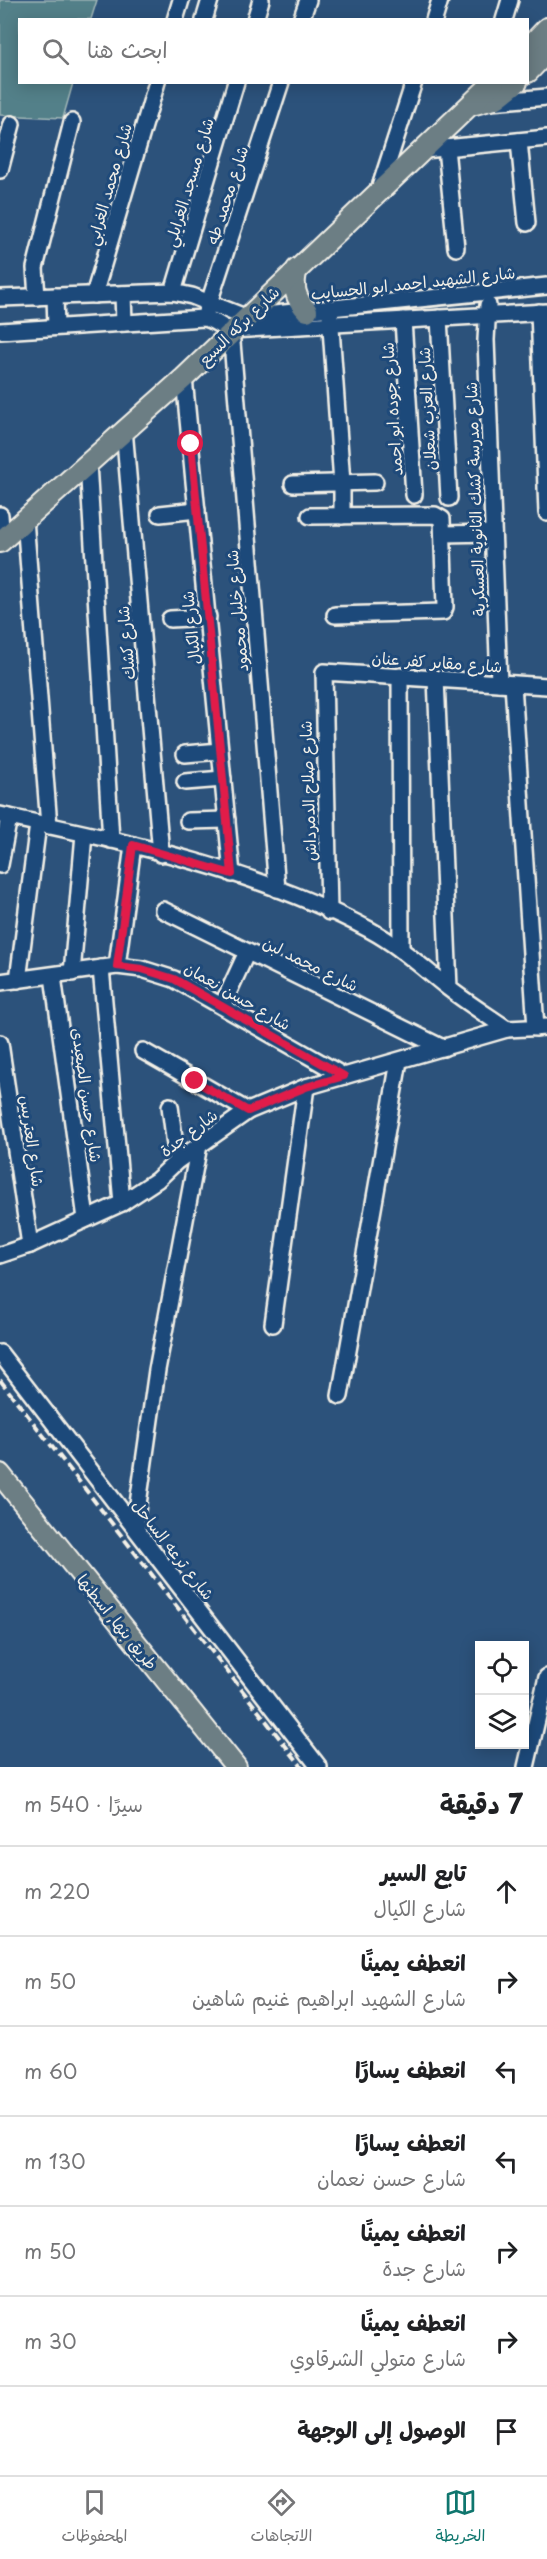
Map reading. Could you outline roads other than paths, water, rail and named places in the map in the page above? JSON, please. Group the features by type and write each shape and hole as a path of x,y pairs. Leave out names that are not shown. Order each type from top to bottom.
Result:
{"main road":[{"path":"529,47 547,28"},
{"path":"529,71 547,52"},
{"name":"شارع بركه السبع","path":"1,541 124,429 184,378 238,324 484,93 497,98 514,84"},
{"path":"297,269 294,280 295,292 299,303 307,311"},
{"name":"طريق بنها, اسطنها","path":"0,1474 236,1767"}],"street":[{"path":"178,18 181,0"},
{"path":"205,18 210,0"},
{"path":"256,18 261,0"},
{"path":"302,18 308,0"},
{"path":"435,18 440,0"},
{"path":"505,18 510,0"},
{"name":"شارع محمد الغرابي","path":"94,295 156,84"},
{"name":"شارع مسجد الغرابلي","path":"173,292 235,84"},
{"name":"شارع محمد طه","path":"207,311 280,84"},
{"path":"378,193 413,84"},
{"path":"484,93 547,97"},
{"path":"37,297 35,268 72,122"},
{"path":"0,170 12,124"},
{"path":"424,150 547,138"},
{"path":"519,141 527,223"},
{"path":"446,148 456,248"},
{"name":"شارع الشهيد احمد ابو الحسايب","path":"0,298 173,292 192,296 207,311 210,319 220,327 329,308 547,286"},
{"name":"شارع مدرسة كشك الثانوية العسكرية","path":"489,292 486,340 493,533 541,1028"},
{"path":"123,294 124,323"},
{"path":"55,296 56,327"},
{"path":"329,308 342,483 342,516"},
{"name":"شارع الشهيد احمد ابو الحسايب","path":"0,331 124,323 207,311"},
{"path":"543,312 547,513"},
{"name":"شارع الشهيد احمد ابو الحسايب","path":"238,324 331,324 543,312"},
{"name":"شارع العزب شعلان","path":"439,318 449,498"},
{"name":"شارع جوده ابو احمد","path":"403,320 414,495"},
{"name":"شارع خليل محمود","path":"238,324 277,889"},
{"name":"شارع الكيال","path":"184,378 232,874"},
{"name":"شارع كشك","path":"124,429 161,854"},
{"path":"88,463 111,840"},
{"path":"293,484 375,482"},
{"path":"160,514 197,510"},
{"path":"0,515 1,541"},
{"path":"310,516 438,515 442,519 445,607 443,612 335,615"},
{"path":"18,980 43,825 25,519"},
{"path":"443,534 493,533"},
{"path":"170,620 208,617"},
{"name":"شارع مقابر كفر عنان","path":"326,671 547,686"},
{"name":"شارع صلاح الدمرداش","path":"326,671 322,676 329,912"},
{"path":"400,676 401,950"},
{"path":"436,678 449,988"},
{"path":"185,754 220,751"},
{"path":"185,782 223,779"},
{"path":"0,865 4,816 133,845 232,874 277,889 370,930 401,950 507,1029"},
{"path":"188,821 227,820"},
{"path":"72,973 84,834"},
{"path":"117,966 133,845"},
{"name":"شارع محمد لبن","path":"163,910 443,1048"},
{"path":"222,1006 247,951"},
{"name":"شارع حسن نعمان","path":"0,982 117,966 142,969 174,979 344,1076"},
{"path":"101,968 122,1203"},
{"name":"شارع حسن الصعيدى","path":"53,976 86,1219"},
{"name":"شارع جدة","path":"0,1255 30,1245 122,1203 157,1180 177,1161 248,1111 306,1087 507,1029 541,1028"},
{"name":"شارع العتريس","path":"0,1043 30,1245"},
{"path":"143,1051 248,1111"},
{"path":"340,1396 399,1061"},
{"path":"273,1324 306,1087"},
{"path":"170,1106 177,1161"},
{"path":"137,1529 136,1518 157,1370 199,1145"},
{"name":"شارع ترعه الساحل","path":"0,1353 320,1767"},
{"path":"526,1767 547,1677"}],"railway":[{"path":"0,1380 302,1767"}]}
